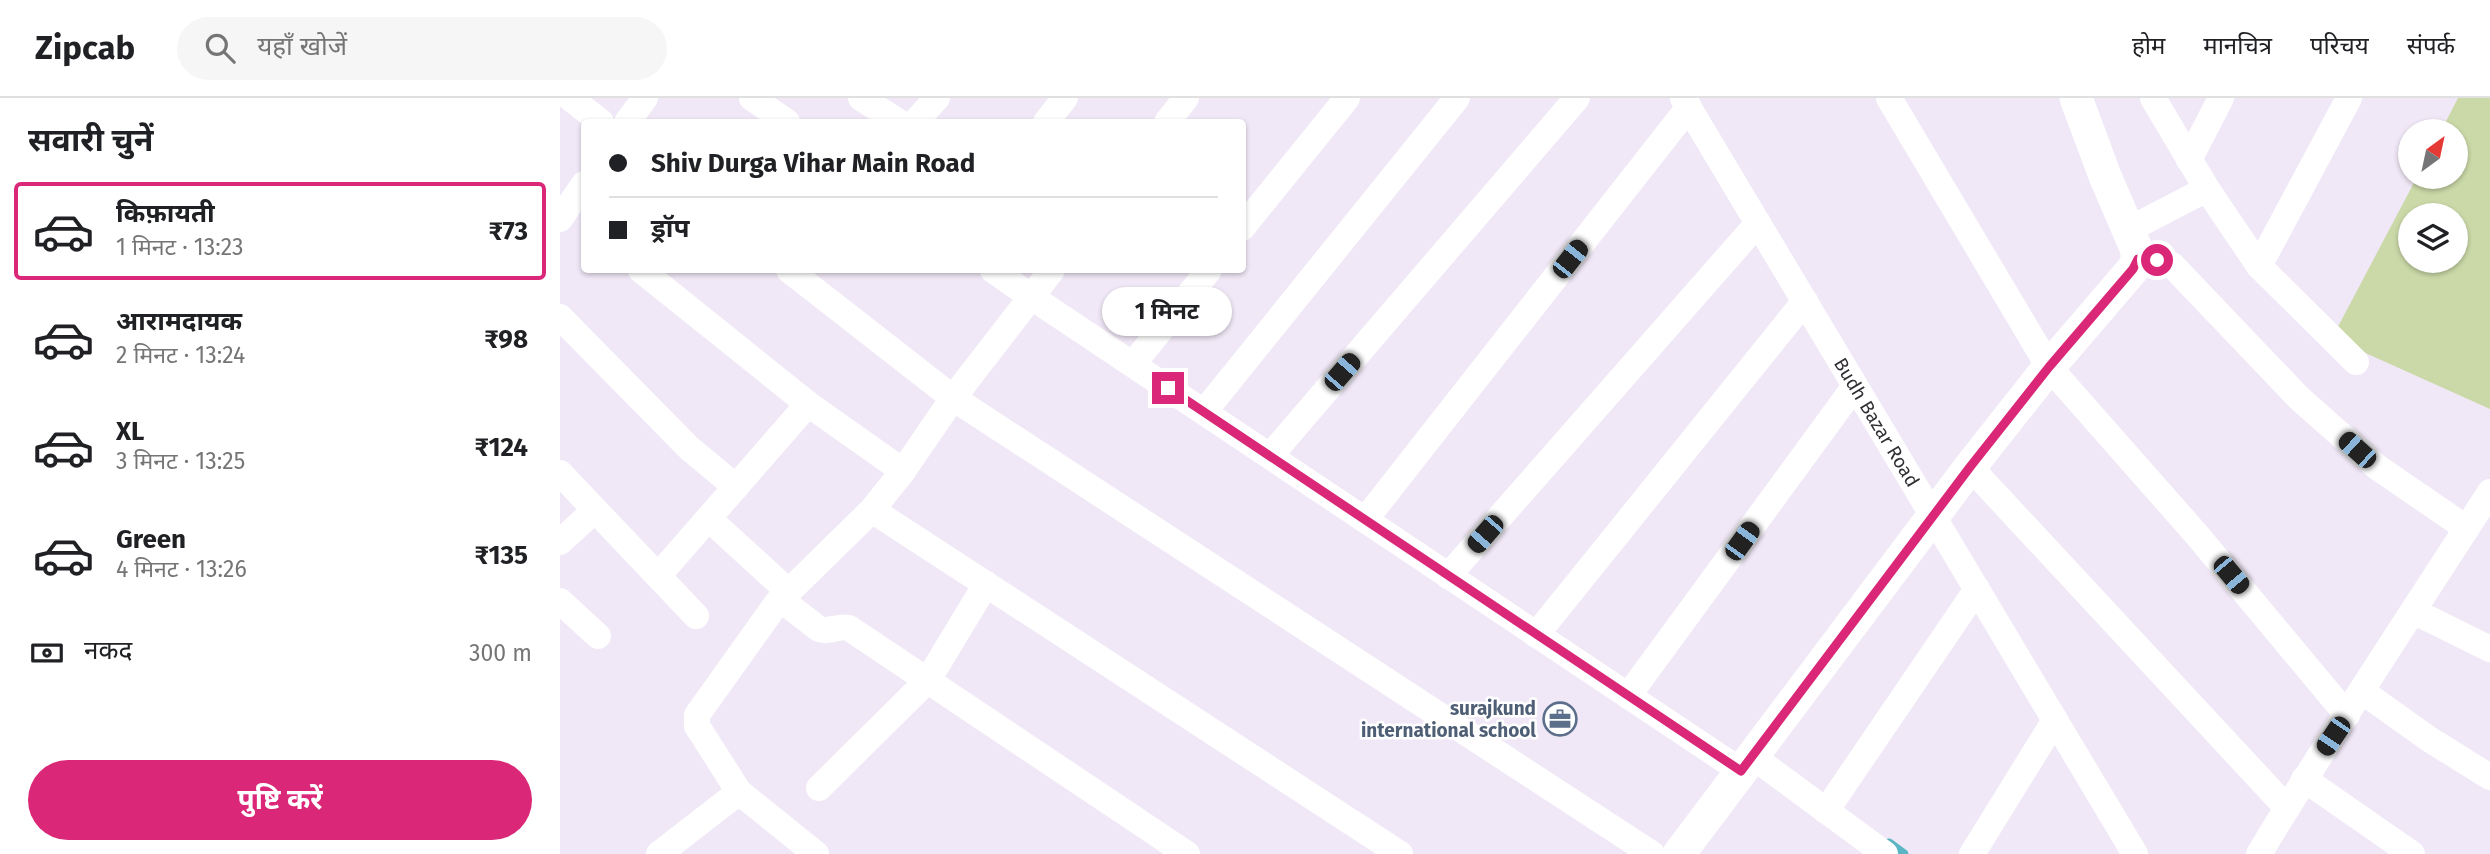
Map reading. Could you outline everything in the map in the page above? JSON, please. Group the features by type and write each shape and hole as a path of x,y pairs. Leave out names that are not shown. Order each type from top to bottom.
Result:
{"street":[{"path":"570,98 597,119"},
{"path":"629,119 645,98"},
{"path":"752,98 783,119"},
{"path":"862,98 894,119"},
{"path":"918,119 937,98"},
{"path":"1048,119 1065,98"},
{"path":"1169,119 1186,98"},
{"path":"1246,223 1347,98"},
{"path":"1205,412 1457,98"},
{"path":"1270,456 1577,98"},
{"path":"1889,98 2049,367 2197,535 2347,715"},
{"path":"1679,854 1970,467 2049,367 2133,269 2133,245 2076,98"},
{"path":"2153,98 2207,189 2259,266 2356,362"},
{"path":"2189,160 2221,98"},
{"path":"2259,266 2349,98"},
{"path":"1365,520 1686,102"},
{"name":"Budh Bazar Road","path":"1686,102 2135,854"},
{"path":"2133,245 2207,189"},
{"path":"570,218 581,191"},
{"path":"1448,576 1758,223"},
{"path":"2133,245 2157,260 2172,265 2309,407 2377,467 2466,528"},
{"path":"645,273 808,404 902,471"},
{"path":"793,273 953,398 1652,854"},
{"path":"997,273 1628,696 1747,764 1831,804 1885,854"},
{"path":"816,854 739,792 697,726 697,715 784,595 872,510 953,398 1049,273"},
{"path":"1133,364 1207,273"},
{"path":"1536,635 1805,301"},
{"path":"560,317 689,448 736,487"},
{"path":"1628,696 1855,386"},
{"path":"657,576 808,404"},
{"path":"1970,467 2287,808"},
{"path":"560,473 696,616"},
{"path":"2259,854 2304,779 2363,692 2466,528 2487,501"},
{"path":"560,542 595,510"},
{"path":"872,510 1400,854"},
{"path":"709,519 819,629 824,631 843,626 849,628 1187,854"},
{"path":"819,788 928,680 986,584"},
{"path":"1831,804 1977,589"},
{"path":"560,601 598,636"},
{"path":"2413,611 2490,649"},
{"path":"2363,692 2429,739 2490,777"},
{"path":"1972,854 2055,720"},
{"path":"2304,779 2412,854"},
{"path":"659,854 739,792"}],"green space":[{"path":"2458,98 2490,98 2490,409 2332,338 2398,213 2398,273 2468,273 2468,203 2403,203 2411,189 2468,189 2468,119 2447,119"}],"waterway":[{"path":"1889,843 1904,854"}],"place":[{"name":"surajkund international school","path":"1560,719"}],"route":[{"path":"1168,388 1741,771 1970,467 2049,367 2133,269 2138,259 2157,260"}]}
